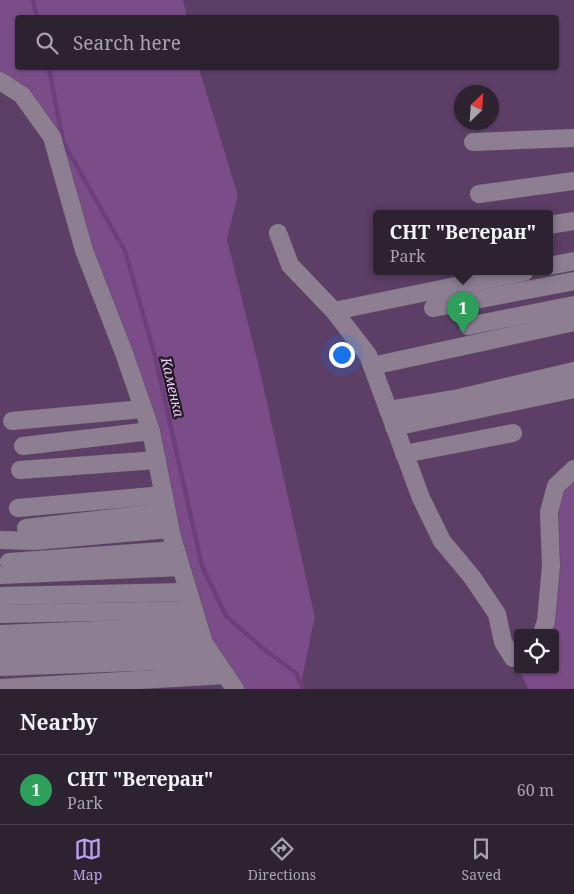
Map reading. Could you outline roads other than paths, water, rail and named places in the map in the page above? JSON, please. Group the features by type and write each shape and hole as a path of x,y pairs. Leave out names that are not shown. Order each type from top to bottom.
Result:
{"lane":[{"path":"0,81 22,95 52,137 84,250 124,353 151,431 170,530 199,626 215,659 230,682"},
{"path":"473,142 574,138"},
{"path":"479,194 574,182"},
{"path":"553,224 574,221"},
{"path":"278,233 290,265 334,311 368,355 420,498 442,542 472,577 496,614 503,642 514,658"},
{"path":"553,265 574,261"},
{"path":"334,311 509,275"},
{"path":"433,308 574,281"},
{"path":"468,326 574,305"},
{"path":"372,366 574,322"},
{"path":"388,410 459,398 574,371"},
{"path":"394,427 574,389"},
{"path":"12,421 143,409"},
{"path":"23,446 151,431"},
{"path":"404,454 513,433"},
{"path":"20,470 156,460"},
{"path":"543,629 546,621 551,566 549,512 556,486 574,469"},
{"path":"18,508 165,503"},
{"path":"26,528 165,503"},
{"path":"0,540 34,541 170,530"},
{"path":"5,568 178,558"},
{"path":"0,596 188,592"},
{"path":"0,614 199,626"},
{"path":"0,634 199,626"},
{"path":"0,650 199,626"},
{"path":"0,667 215,659"},
{"path":"0,688 230,682"}],"waterway":[{"name":"Каменка","path":"33,0 36,15"},
{"name":"Каменка","path":"49,70 63,142 125,251 155,356 202,566 226,616 265,650 296,673 303,689"}],"place":[{"name":"СНТ \"Ветеран\"","path":"463,333"}]}
